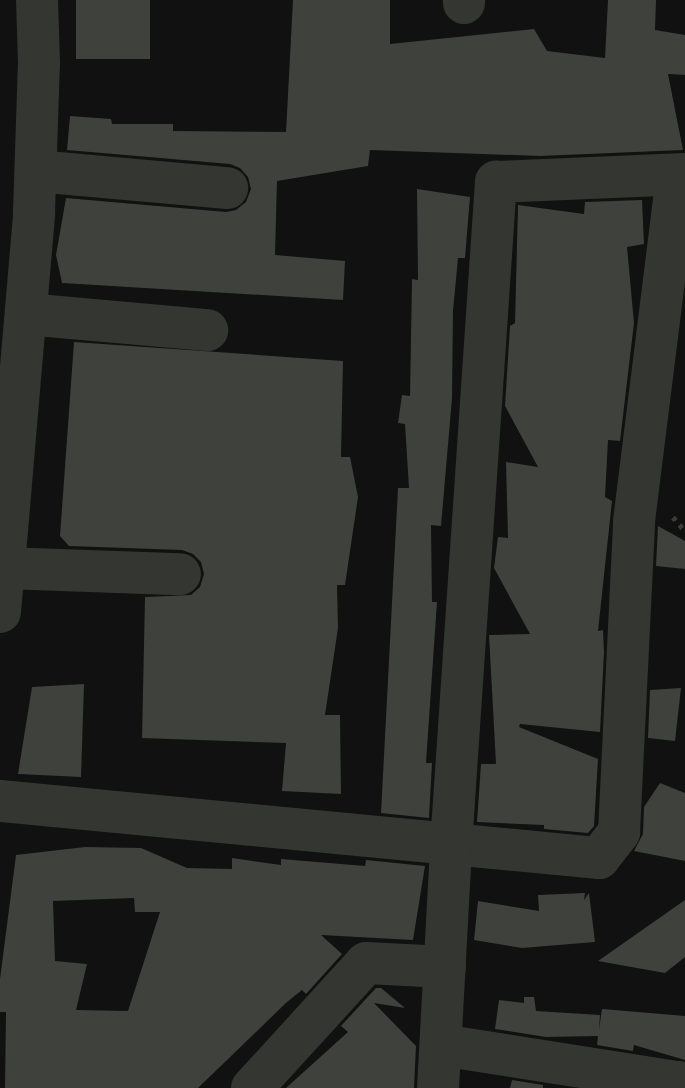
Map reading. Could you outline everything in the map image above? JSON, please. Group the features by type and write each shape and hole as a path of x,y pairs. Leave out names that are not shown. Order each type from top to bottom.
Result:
{"street":[{"path":"0,612 36,171 37,0"},
{"path":"36,171 227,188"},
{"path":"0,801 451,845 599,858 619,832 634,521 681,175 496,182 451,845 438,1088"},
{"path":"26,314 207,330"},
{"path":"4,568 180,574"},
{"path":"252,1088 366,963 445,967"},
{"path":"441,1045 678,1082 680,1088"}],"building":[{"path":"76,0 150,0 150,59 76,59"},
{"path":"293,0 390,0 390,44 534,29 547,51 605,58 608,0 656,0 655,30 685,35 685,75 668,74 683,150 540,156 370,150 368,166 277,181 275,255 345,261 343,300 62,283 56,255 66,198 226,212 236,210 246,202 251,189 248,177 240,168 230,164 67,150 70,116 111,119 112,124 173,124 173,131 286,132"},
{"path":"417,189 470,197 465,258 458,258 453,311 452,398 441,526 431,525 432,602 437,602 426,763 432,763 429,818 381,813 398,488 409,488 405,424 398,423 402,395 410,396 412,279 418,280"},
{"path":"642,200 644,244 627,247 634,323 620,441 608,440 605,497 612,501 598,631 603,630 604,652 600,732 520,724 519,727 598,759 594,826 588,833 544,829 544,825 477,822 481,764 496,764 489,635 530,634 494,568 498,537 508,538 506,462 538,467 505,406 510,326 515,323 518,205 584,214 585,202"},
{"path":"74,342 343,361 341,457 350,457 358,497 345,585 337,585 338,628 325,715 340,715 341,794 282,791 286,743 142,738 145,597 191,595 200,587 204,574 201,562 193,554 182,550 69,546 60,536"},
{"path":"658,526 685,541 685,569 656,566"},
{"path":"84,684 81,777 18,774 32,687"},
{"path":"681,688 675,741 648,738 650,690"},
{"path":"660,783 685,793 685,861 634,851 643,834 644,807"},
{"path":"85,847 141,848 187,868 232,869 232,858 281,865 281,859 365,866 366,860 425,866 413,940 321,935 342,954 306,994 302,990 287,1002 198,1088 5,1088 6,1012 0,1012 0,979 16,855","holes":["134,898 135,912 160,912 128,1011 76,1010 87,964 55,961 53,901"]},
{"path":"585,893 584,900 589,893 595,942 522,948 474,940 478,901 539,911 538,895"},
{"path":"685,900 685,957 665,973 598,961"},
{"path":"376,988 381,988 405,1008 374,1003 416,1046 414,1088 286,1088 348,1032 341,1026"},
{"path":"524,997 534,997 536,1011 600,1015 599,1030 602,1009 685,1016 685,1060 634,1045 633,1051 597,1045 598,1036 546,1037 495,1029 499,1000 524,1003"},
{"path":"512,1080 543,1085 543,1088 510,1088"}]}
